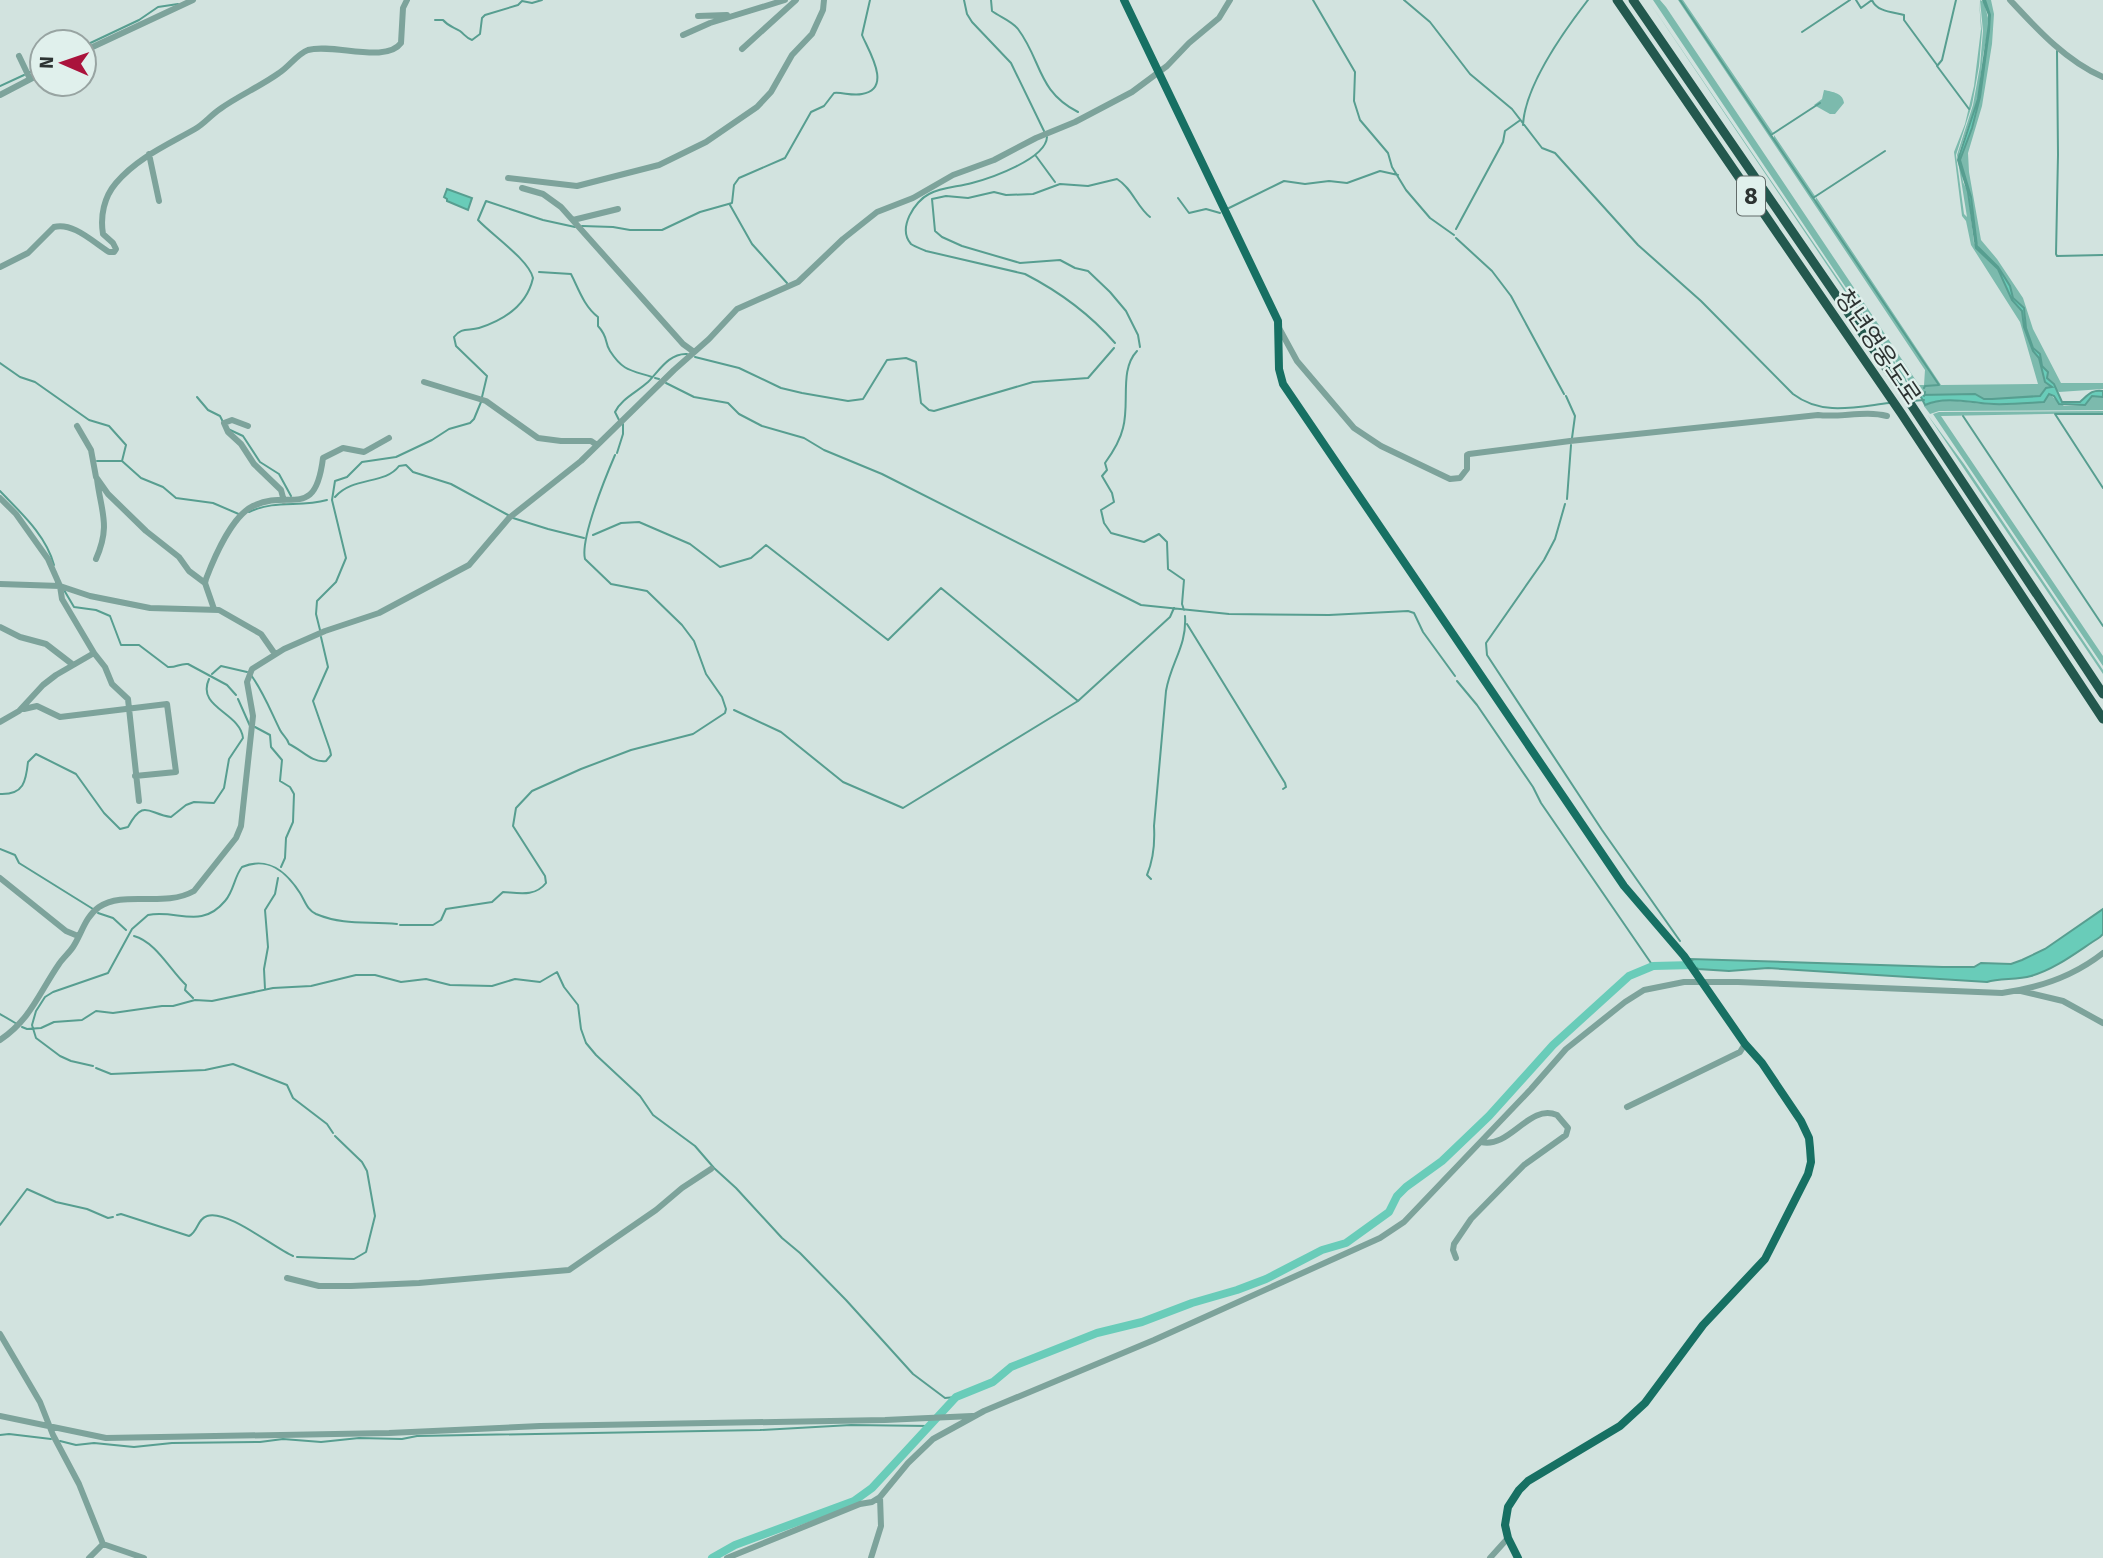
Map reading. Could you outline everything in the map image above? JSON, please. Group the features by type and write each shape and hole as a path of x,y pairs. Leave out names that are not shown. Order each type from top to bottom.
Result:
{"highway":[{"name":"청년영웅도로","path":"1617,0 1901,413 2103,719"},
{"name":"청년영웅도로","path":"1633,0 1917,413 2103,694"}],"main road":[{"path":"1124,0 1279,328 1279,369 1283,384 1624,886 1684,956 1745,1044 1762,1063 1809,1138 1811,1156 1805,1180 1765,1259 1703,1325 1662,1383 1639,1409 1620,1426 1528,1481 1519,1490 1506,1513 1505,1525 1518,1558"}],"street":[{"path":"98,44 193,0"},
{"path":"0,267 28,253 54,227 60,226 72,229 109,252 114,252 115,246 103,233 104,205 116,183 149,154 197,128 220,108 277,75 307,51 393,51 401,43 403,8 407,0"},
{"path":"683,35 710,23 785,0"},
{"path":"741,49 796,0"},
{"path":"508,178 578,186 659,165 706,142 757,107 771,92 792,55 811,34 823,10 824,0"},
{"path":"0,1040 20,1024 86,921 105,904 123,900 172,899 194,891 236,838 243,814 253,716 247,682 248,675 257,665 315,635 379,613 469,565 509,518 581,461 737,309 798,282 843,239 877,212 913,198 953,175 994,160 1075,122 1132,92 1158,73 1219,18 1230,0"},
{"path":"2010,0 2047,39 2088,70 2103,77"},
{"path":"698,16 736,15"},
{"path":"19,57 28,75"},
{"path":"0,95 28,80"},
{"path":"149,154 159,201"},
{"path":"523,188 550,198 573,220 683,344 694,352"},
{"path":"573,220 618,209"},
{"path":"1279,328 1297,361 1354,428 1381,446 1450,479 1458,479 1465,473 1466,457 1469,454 1818,415 1886,416"},
{"path":"424,382 485,401 538,438 591,441 597,445"},
{"path":"248,426 232,420 224,423 254,464 281,490 284,501"},
{"path":"77,426 91,450 105,524 104,539 96,558"},
{"path":"205,583 224,540 246,510 262,503 299,500 319,482 323,458 344,448 364,452 389,438"},
{"path":"96,477 113,499 146,531 179,556 189,571 205,583 214,609"},
{"path":"0,498 48,559 60,586 62,599 105,667 112,684 128,699 139,801"},
{"path":"0,584 60,586 90,596 150,608 219,610 261,634 275,654"},
{"path":"0,627 20,637 46,643 72,664"},
{"path":"19,711 43,685 72,664 94,653"},
{"path":"0,722 19,711 37,706 60,717 167,704 176,772 135,776"},
{"path":"0,878 66,931 78,936"},
{"path":"727,1558 880,1497 908,1463 933,1439 976,1415 1380,1238 1404,1222 1566,1049 1644,990 1684,982 1766,982 2002,993 2019,991 2055,980 2103,953"},
{"path":"2019,991 2063,1002 2103,1023"},
{"path":"1627,1107 1740,1052 1745,1044"},
{"path":"1456,1258 1454,1244 1471,1219 1524,1165 1566,1135 1568,1128 1557,1115 1544,1112 1493,1142 1481,1142"},
{"path":"287,1278 319,1286 351,1286 569,1270 711,1169"},
{"path":"0,1334 40,1402 48,1426 79,1484 103,1544 144,1558"},
{"path":"0,1416 91,1436 133,1438 976,1415"},
{"path":"871,1558 881,1526 880,1497"},
{"path":"1490,1558 1508,1538"},
{"path":"89,1558 103,1544"}],"shaded area":[{"path":"1648,0 1905,377 1910,388"},
{"path":"1653,0 1660,0 1666,7 1919,385 1924,385 1925,370 1678,0 1683,0 1773,133 1770,135 1774,140 1774,135 1815,196 1812,198 1815,202 1816,197 1941,385 2038,384 2020,322 1971,245 1966,221 1962,216 1954,152 1965,124 1974,86 1981,29 1979,0 1982,31 1979,66 1972,105 1956,155 1964,214 1967,217 1957,155 1973,105 1980,66 1983,31 1980,0 1984,2 1989,22 1990,15 1985,0 1991,0 1994,14 1992,44 1982,106 1968,153 1981,240 2023,298 2033,329 2061,383 2103,383 2103,389 2059,392 2048,381 2048,372 2042,366 2040,354 2033,348 2026,328 2025,311 2013,298 2010,286 1998,267 1982,254 1998,269 2012,300 2022,311 2024,327 2033,351 2039,358 2045,382 2052,387 2044,390 2040,396 1992,399 1984,399 1975,394 1918,396 1914,390 1917,389 1914,389","holes":["1989,26 1976,115 1960,160 1971,197 1975,239 1981,252 1974,243 1968,192 1963,182 1959,153 1978,99"]},
{"path":"1983,0 1990,15 1989,31 1980,97 1960,160 1971,197 1977,246 1998,267 2010,286 2013,298 2024,308 2026,328 2033,348 2040,354 2042,366 2048,372 2047,378 2054,384 2062,402 2080,402 2093,392 2103,391 2103,397 2092,396 2085,405 2059,404 2054,396 2049,394 2044,402 1995,404 1946,400 1925,405 1920,395 1975,394 1984,399 1992,399 2040,396 2046,388 2052,387 2045,382 2039,358 2033,351 2024,327 2022,311 2012,300 1998,269 1976,248 1968,192 1958,160 1978,99 1989,24 1989,15"},
{"path":"1824,90 1842,97 1844,103 1835,114 1814,105 1822,99"},
{"path":"447,189 472,198 468,210 447,201 444,197"},
{"path":"2049,394 2064,406 2085,405 2092,396 2103,397 2103,410 1939,411 1930,414 1924,406 1946,401 1998,405 2043,402"},
{"path":"2103,411 1941,416 2103,656 2103,666 1933,414"},
{"path":"1927,414 1964,464 2103,670 2103,674"},
{"path":"2103,909 2103,934 2100,937 2049,969 2020,978 1987,982 1768,968 1729,971 1698,969 1691,959 1943,967 1974,967 1981,963 2011,964 2045,949"}],"waterway":[{"path":"435,20 443,20 472,40 480,34 482,18 485,15 518,5 522,1 532,3 542,0"},
{"path":"582,226 662,230 700,212 732,203 734,185 739,178 785,158 811,112 824,106 834,93 862,94 871,91 876,84 876,68 862,35 870,0"},
{"path":"964,0 972,22 1011,63 1044,131"},
{"path":"991,0 992,11 1009,21 1026,41 1047,85 1065,104 1078,112"},
{"path":"1313,0 1355,72 1354,101 1360,120 1388,153 1392,167 1406,190 1430,218 1454,235"},
{"path":"1404,0 1430,22 1470,74 1512,109 1542,148 1555,153 1638,245 1701,301 1793,394 1804,401 1827,408 1889,403"},
{"path":"1523,125 1525,109 1538,76 1557,43 1588,0"},
{"path":"1680,0 1939,385 1924,388"},
{"path":"1802,32 1850,0"},
{"path":"1856,0 1861,8 1872,0 1881,9 1904,15 1904,20 1937,65"},
{"path":"1956,0 1942,60 1937,66 1969,109"},
{"path":"98,39 139,20 158,7 178,4"},
{"path":"2057,51 2056,254 2103,255"},
{"path":"0,86 24,75"},
{"path":"1771,135 1820,103"},
{"path":"1456,229 1503,142 1505,131 1519,121"},
{"path":"1047,137 1038,153 1004,172 929,194 913,209 907,223 907,238 911,244 926,251 1025,274 1073,304 1115,343"},
{"path":"1813,198 1885,151"},
{"path":"1036,156 1055,182"},
{"path":"1229,208 1284,181 1305,184 1329,181 1347,183 1380,171 1398,175"},
{"path":"1140,347 1138,335 1126,311 1088,271 1060,260 1020,263 962,246 942,237 935,231 932,199 946,196 968,198 994,192 1006,195 1033,194 1060,184 1088,186 1117,179 1127,187 1150,217"},
{"path":"1178,198 1189,213 1206,209 1220,213"},
{"path":"482,397 487,376 456,346 454,337 462,331 488,325 505,316 526,296 533,278 525,263 478,220 486,201 543,220 575,227"},
{"path":"730,205 752,244 787,283"},
{"path":"1456,238 1492,271 1511,296 1564,394"},
{"path":"539,272 571,274 585,303 598,317 598,326 615,358 628,369 652,377"},
{"path":"695,357 739,368 781,388 848,401 863,399 887,360 906,358 916,362 921,403 934,411 1033,382 1088,378 1114,348"},
{"path":"1137,351 1128,368 1122,433 1105,463 1107,470 1102,476 1114,502 1101,510 1104,523 1111,533 1144,542 1159,534 1167,542 1168,569 1184,580 1184,610"},
{"path":"619,420 615,412 621,403 675,356 687,354"},
{"path":"0,363 20,377 35,382 89,420 109,426 126,445 122,461"},
{"path":"655,378 659,379"},
{"path":"666,383 694,397 728,403 739,414 762,426 804,438 824,450 882,474 1141,605 1229,614 1414,613 1423,632 1455,676"},
{"path":"1924,396 1925,392"},
{"path":"1566,396 1575,416 1572,438"},
{"path":"197,397 208,410 220,416 223,422"},
{"path":"1912,401 1924,400"},
{"path":"320,630 316,614 317,601 336,582 346,558 332,500 335,481 347,477 362,462 396,457 449,429 470,423 481,402"},
{"path":"2103,414 2055,414 2103,488"},
{"path":"1963,416 2103,626"},
{"path":"617,453 623,424"},
{"path":"228,429 243,436 260,462 279,474 291,496"},
{"path":"1567,499 1571,445"},
{"path":"400,925 433,925 441,920 446,909 492,902 503,892 526,893 542,887 546,883 545,876 513,826 516,808 532,791 631,750 693,734 725,713 722,697 706,674 694,641 682,625 647,591 611,584 585,559 584,550 590,523 615,455"},
{"path":"97,461 122,461 141,478 163,487 176,498 213,503 241,515"},
{"path":"335,497 342,490 386,476 399,466 406,465 413,472 451,484 508,515"},
{"path":"0,491 39,534 54,565"},
{"path":"249,512 269,506 327,500"},
{"path":"1565,504 1555,539 1544,560 1486,643 1487,655 1602,830 1680,941"},
{"path":"513,518 584,538"},
{"path":"593,535 621,523 639,522 690,544 720,567 751,558 766,545 888,640 941,588 1078,701"},
{"path":"64,590 74,607 96,610 110,616 121,645 139,645 168,667 188,664 227,685 236,695"},
{"path":"734,710 781,732 843,782 903,808 1078,701 1170,617 1174,608"},
{"path":"1151,879 1147,875 1154,850 1166,691 1184,636 1185,616"},
{"path":"1187,624 1285,783 1286,787 1283,789"},
{"path":"251,675 289,744 312,758 326,761 331,755 330,750 313,701 328,667 321,637"},
{"path":"212,674 221,666 247,672"},
{"path":"0,794 14,792 22,786 28,762 36,754 76,774 104,813 120,829 128,827 133,818 143,810 171,817 194,802 214,803 224,788 229,759 243,738 235,722 208,697 209,679"},
{"path":"1457,681 1477,705 1653,966"},
{"path":"238,699 250,726"},
{"path":"255,727 270,735 271,747 282,760 280,781 290,787 294,794 293,822 286,838 285,858 281,867"},
{"path":"0,849 15,855 19,863 93,909"},
{"path":"93,1066 60,1056 36,1038 32,1025 36,1011 45,997 108,973 132,929 148,915 198,917 216,910 228,897 242,867 260,863 276,868 289,878 308,908 316,914 346,922 397,924"},
{"path":"265,989 264,969 268,947 265,910 275,894 278,878"},
{"path":"98,913 113,918 126,930"},
{"path":"134,936 156,950 186,985 185,990 193,998"},
{"path":"712,1558 735,1545 854,1501 872,1488 956,1397 993,1382 1011,1367 1097,1333 1142,1322 1237,1290 1266,1279 1322,1250 1346,1243 1389,1212 1397,1196 1406,1187 1442,1161 1489,1116 1553,1045 1629,976 1653,966 1694,965"},
{"path":"22,1027 41,1028 54,1022 82,1020 96,1011 113,1013 173,1006 195,1000 212,1001 273,988 311,986 356,975 375,975 401,982 426,979 450,985 492,986 515,979 540,982 557,972 564,987 578,1005 586,1043 596,1055 640,1096 653,1115 695,1146 782,1238 846,1300 913,1374 945,1398 956,1397"},
{"path":"0,1014 17,1024"},
{"path":"96,1068 111,1074 205,1070 233,1064 287,1085 293,1098 327,1124 333,1133"},
{"path":"297,1257 354,1259 366,1252 375,1216 367,1171 362,1162 335,1136"},
{"path":"0,1225 27,1189 56,1202 87,1209 108,1218 113,1217"},
{"path":"117,1215 189,1236 204,1218 216,1215 238,1223 293,1256"},
{"path":"60,1441 76,1445 94,1443 134,1447 283,1439 321,1442 417,1436 760,1430 851,1425 929,1426"},
{"path":"0,1435 51,1439"}]}
